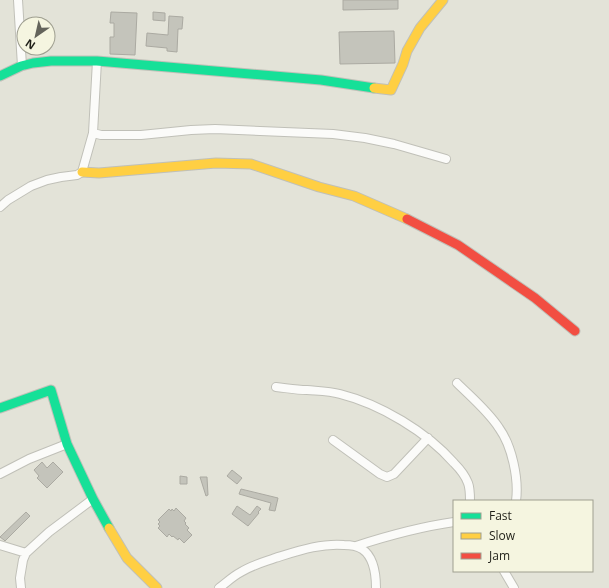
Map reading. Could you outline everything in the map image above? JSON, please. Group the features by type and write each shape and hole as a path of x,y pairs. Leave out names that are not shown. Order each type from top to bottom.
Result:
{"street":[{"path":"18,0 22,66"},
{"path":"0,76 22,66 33,63 97,61 321,80 391,90 403,64 407,51 420,28 443,0"},
{"path":"82,172 93,133 97,61"},
{"path":"93,133 101,135 141,135 215,129 333,134 365,138 394,144 446,159"},
{"path":"0,207 8,200 31,186 47,180 77,175 82,172 99,173 216,163 251,164 319,187 354,196 435,232 458,245 535,298 575,331"},
{"path":"457,383 500,428 508,444 516,472 518,490 516,500"},
{"path":"276,387 339,393 381,409 428,438 450,458 462,471 468,482 470,500"},
{"path":"0,408 50,390 67,444 93,499 120,547 128,558 157,588"},
{"path":"333,440 380,474 387,477 394,474 428,438"},
{"path":"0,474 29,459 67,444"},
{"path":"21,588 20,573 26,553 48,532 93,499"},
{"path":"356,546 400,532 453,522"},
{"path":"219,588 241,572 257,564 299,551 332,544 356,546 363,549 369,557 375,572 376,588"},
{"path":"0,546 26,553"},
{"path":"505,572 514,588"}],"building":[{"path":"343,0 398,0 398,9 343,10"},
{"path":"111,12 137,13 135,55 110,54 110,37 114,37 114,23 110,23"},
{"path":"153,12 165,13 165,21 153,20"},
{"path":"169,16 183,17 182,29 178,29 177,52 167,51 167,48 146,46 147,33 168,35"},
{"path":"394,31 395,63 340,64 339,32"},
{"path":"42,462 47,468 53,462 63,472 47,488 37,478 39,476 34,470"},
{"path":"232,470 242,478 237,484 227,476"},
{"path":"180,476 187,477 187,484 180,484"},
{"path":"200,477 207,477 208,495 206,496"},
{"path":"241,489 278,498 275,511 269,510 271,503 239,494"},
{"path":"237,506 250,515 257,506 261,509 248,526 232,514"},
{"path":"176,508 186,518 184,521 189,528 187,530 192,535 184,543 179,538 178,540 169,534 167,537 158,528 160,526 158,524 160,522 158,520 169,509 174,511"},
{"path":"26,512 30,516 5,541 0,537"}],"traffic: fast":[{"path":"0,76 21,66 33,63 51,61 97,61 321,80 374,88"},
{"path":"0,408 51,390 67,444 93,499 109,528"}],"traffic: slow":[{"path":"374,88 391,90 403,64 407,51 420,28 443,0"},
{"path":"82,172 99,173 216,163 251,164 319,187 354,196 407,219"},
{"path":"109,528 127,558 157,588"}],"traffic: jam":[{"path":"407,219 458,245 535,298 575,331"}]}
